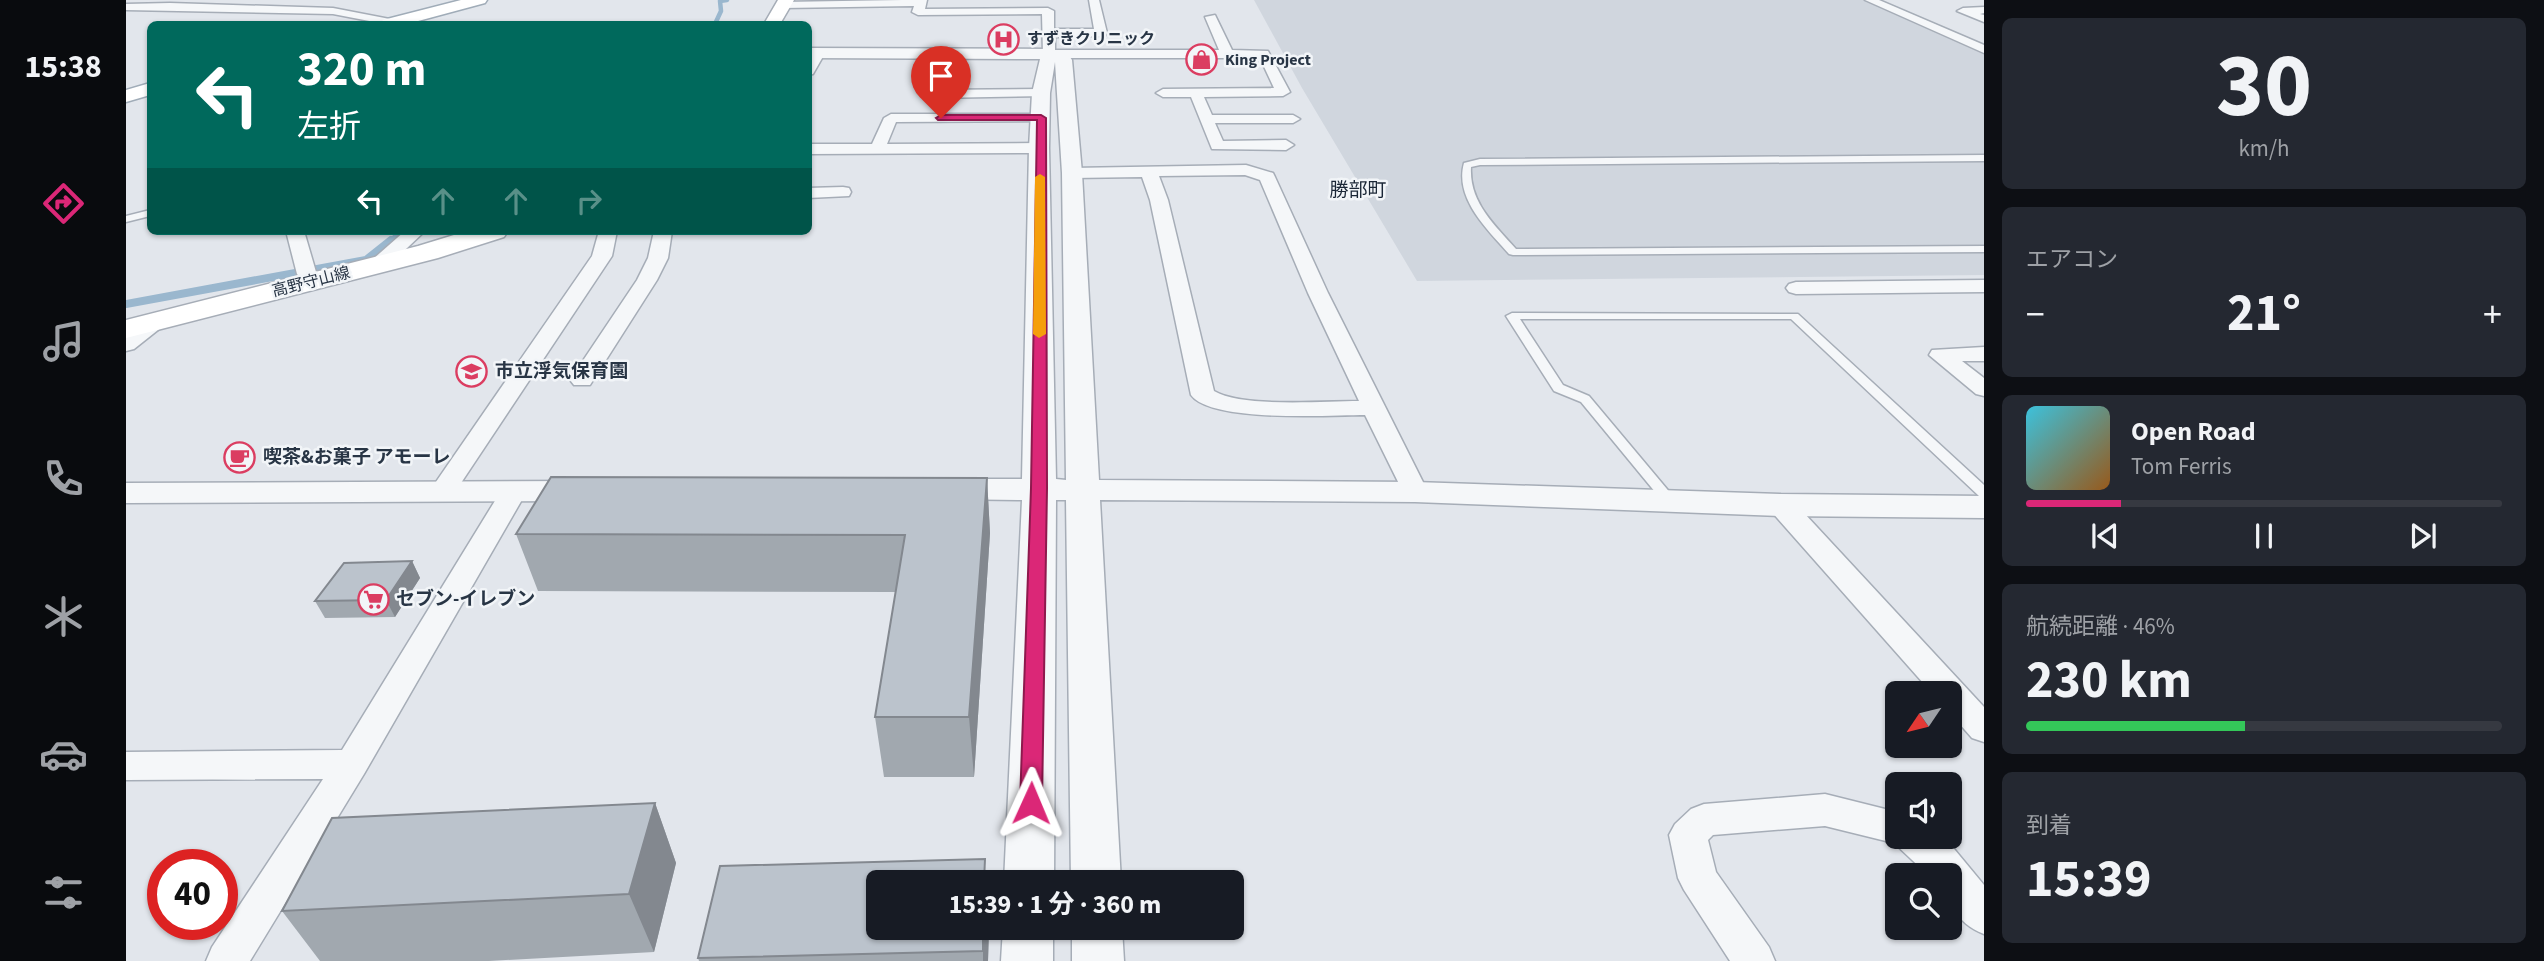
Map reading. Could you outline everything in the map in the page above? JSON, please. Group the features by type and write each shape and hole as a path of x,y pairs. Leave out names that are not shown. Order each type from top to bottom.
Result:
{"main road":[{"path":"403,21 479,0"},
{"path":"774,21 785,2"},
{"path":"126,96 147,90"},
{"name":"高野守山線","path":"126,329 309,274 379,264 481,235"}],"street":[{"path":"1049,44 1101,33 1094,0"},
{"path":"1870,0 1984,49"},
{"path":"1973,0 1984,3"},
{"path":"785,2 869,8 922,2 918,12 998,6 1048,6 1051,140 1029,870"},
{"path":"126,8 175,3 333,11 378,21"},
{"path":"1984,10 1963,11 1984,19"},
{"path":"1211,16 1227,54"},
{"path":"1049,44 1064,60 1051,140 1083,489 1096,870"},
{"path":"814,53 1049,44 1264,54 1283,92 1163,93"},
{"path":"1196,93 1217,146 1286,145"},
{"path":"933,94 1051,140 1149,172 1246,170 1267,177 1318,293 1415,492"},
{"path":"878,148 891,118 1051,140"},
{"path":"1206,119 1293,119"},
{"path":"812,149 1051,140"},
{"path":"1149,172 1159,200 1203,395 1207,400 1230,406 1374,408"},
{"path":"812,193 843,192"},
{"path":"296,235 309,274"},
{"path":"379,264 412,235"},
{"path":"442,492 602,256 607,235"},
{"path":"582,380 648,280 658,258 662,235"},
{"path":"1796,288 1984,286"},
{"path":"126,344 156,321"},
{"path":"1984,354 1940,355 1984,389"},
{"path":"919,489 1415,492 1781,505 1984,507"},
{"path":"227,961 352,764 514,491"},
{"path":"126,493 609,491"},
{"path":"1781,505 1984,729"},
{"path":"126,766 352,764"},
{"path":"1754,961 1698,878 1688,835 1704,820 1825,810 1885,825"},
{"path":"1927,849 1936,856 1984,915"},
{"path":"1027,961 1028,940"},
{"path":"1097,940 1098,961"}],"lane":[{"path":"1984,158 1480,162 1467,165 1464,179 1471,201 1513,252 1984,249"},
{"path":"126,219 147,214"},
{"path":"1671,501 1585,399 1558,388 1512,316 1794,316 1984,493"}],"shaded area":[{"path":"1254,0 1870,0 1984,49 1984,275 1417,281 1302,88"}],"building":[{"path":"551,477 987,478 969,717 875,717 905,535 516,534"},
{"path":"412,561 386,600 315,601 344,563"},
{"path":"655,803 629,894 282,911 332,818"},
{"path":"985,859 985,870 866,870 866,940 983,940 983,951 698,958 720,866"}],"waterway":[{"path":"716,21 721,11 720,1 727,0"},
{"path":"389,242 398,235"},
{"path":"126,304 366,260 391,240"}],"slow traffic":[{"path":"1039,334 1040,177"}],"place":[{"name":"すずきクリニック","path":"1004,39"},
{"name":"King Project","path":"1202,60"},
{"name":"市立浮気保育園","path":"472,371"},
{"name":"喫茶&お菓子 アモーレ","path":"240,457"},
{"name":"セブン-イレブン","path":"373,599"}],"district":[{"name":"勝部町","path":"1358,190"}],"route":[{"path":"941,118 1041,118 1039,488 1031,803"}]}
